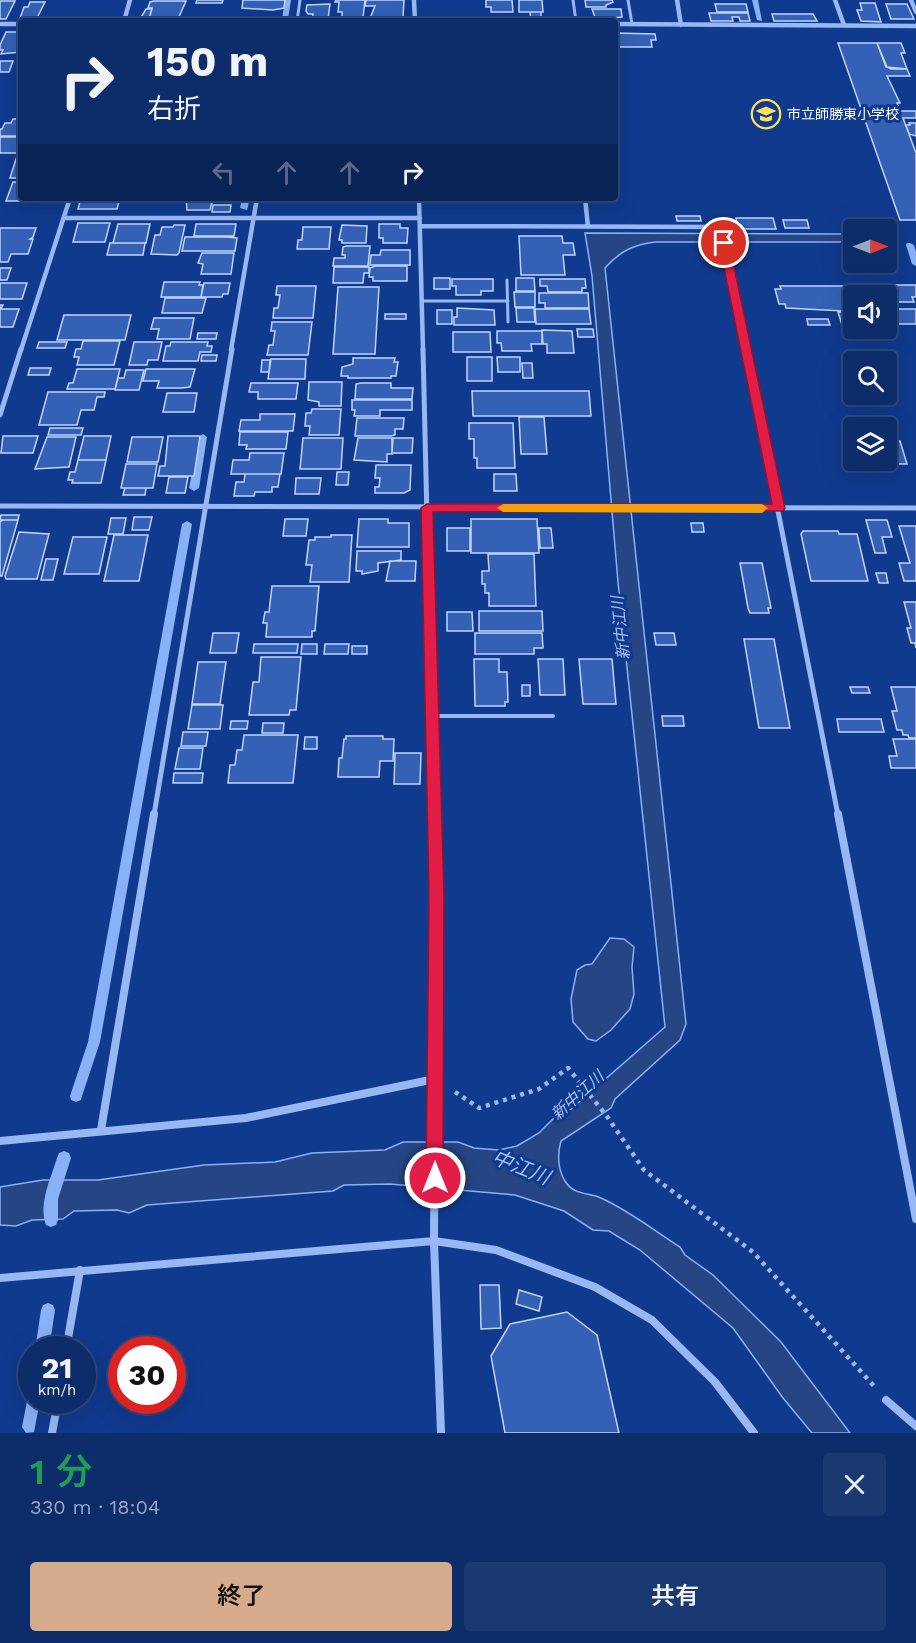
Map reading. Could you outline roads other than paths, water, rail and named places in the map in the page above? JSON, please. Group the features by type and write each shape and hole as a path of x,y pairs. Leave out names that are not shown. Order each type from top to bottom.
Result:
{"street":[{"path":"125,18 130,0"},
{"path":"414,0 415,18"},
{"path":"676,0 681,25"},
{"path":"835,0 844,26"},
{"path":"911,0 916,12"},
{"path":"0,24 18,24"},
{"path":"618,24 916,26"},
{"path":"0,415 69,201"},
{"path":"101,1130 256,201"},
{"path":"419,201 436,895 434,1241 441,1433"},
{"path":"585,201 588,227"},
{"path":"64,218 420,218"},
{"path":"420,226 721,227 779,508 916,1219"},
{"path":"0,506 916,508"},
{"path":"0,1141 246,1118 435,1079"},
{"path":"0,1278 434,1241 496,1250 595,1287 652,1320 715,1382 754,1433"},
{"path":"68,1336 80,1270"},
{"path":"886,1400 916,1426"},
{"path":"52,1433 56,1414"}],"lane":[{"path":"297,18 300,0"},
{"path":"573,0 576,18"},
{"path":"628,0 632,24"},
{"path":"507,280 508,322"},
{"path":"422,301 508,301"},
{"path":"432,717 553,717"}],"water":[{"name":"中江川","path":"585,233 843,234 843,242 655,242 627,250 605,268 686,1024 680,1040 615,1099 611,1108 561,1141 559,1156 563,1177 569,1186 582,1193 601,1198 631,1215 680,1247 685,1255 713,1275 781,1342 850,1433 812,1433 783,1398 733,1328 640,1250 609,1231 593,1230 564,1211 515,1195 390,1184 344,1185 333,1191 147,1205 129,1213 117,1210 74,1211 63,1219 32,1220 16,1226 0,1225 0,1187 43,1180 98,1180 204,1165 275,1162 312,1153 385,1150 403,1142 458,1142 474,1148 499,1150 517,1146 539,1133 558,1114 571,1109 665,1027 618,582 592,276"},
{"path":"610,938 624,939 634,947 632,967 634,994 630,1009 611,1030 596,1041 588,1039 573,1022 571,999 577,970 592,964"}],"waterway":[{"path":"285,18 288,0"},
{"path":"755,0 760,20"},
{"path":"244,208 245,201"},
{"path":"910,245 916,264"},
{"path":"194,488 203,437"},
{"path":"76,1096 94,1042 187,524"},
{"path":"51,1220 51,1199 64,1158"},
{"path":"44,1336 48,1310"},
{"path":"29,1427 31,1414"}],"place":[{"name":"市立師勝東小学校","path":"766,114"}],"water label":[{"name":"新中江川","path":"620,628"},
{"name":"新中江川","path":"577,1095"}]}
